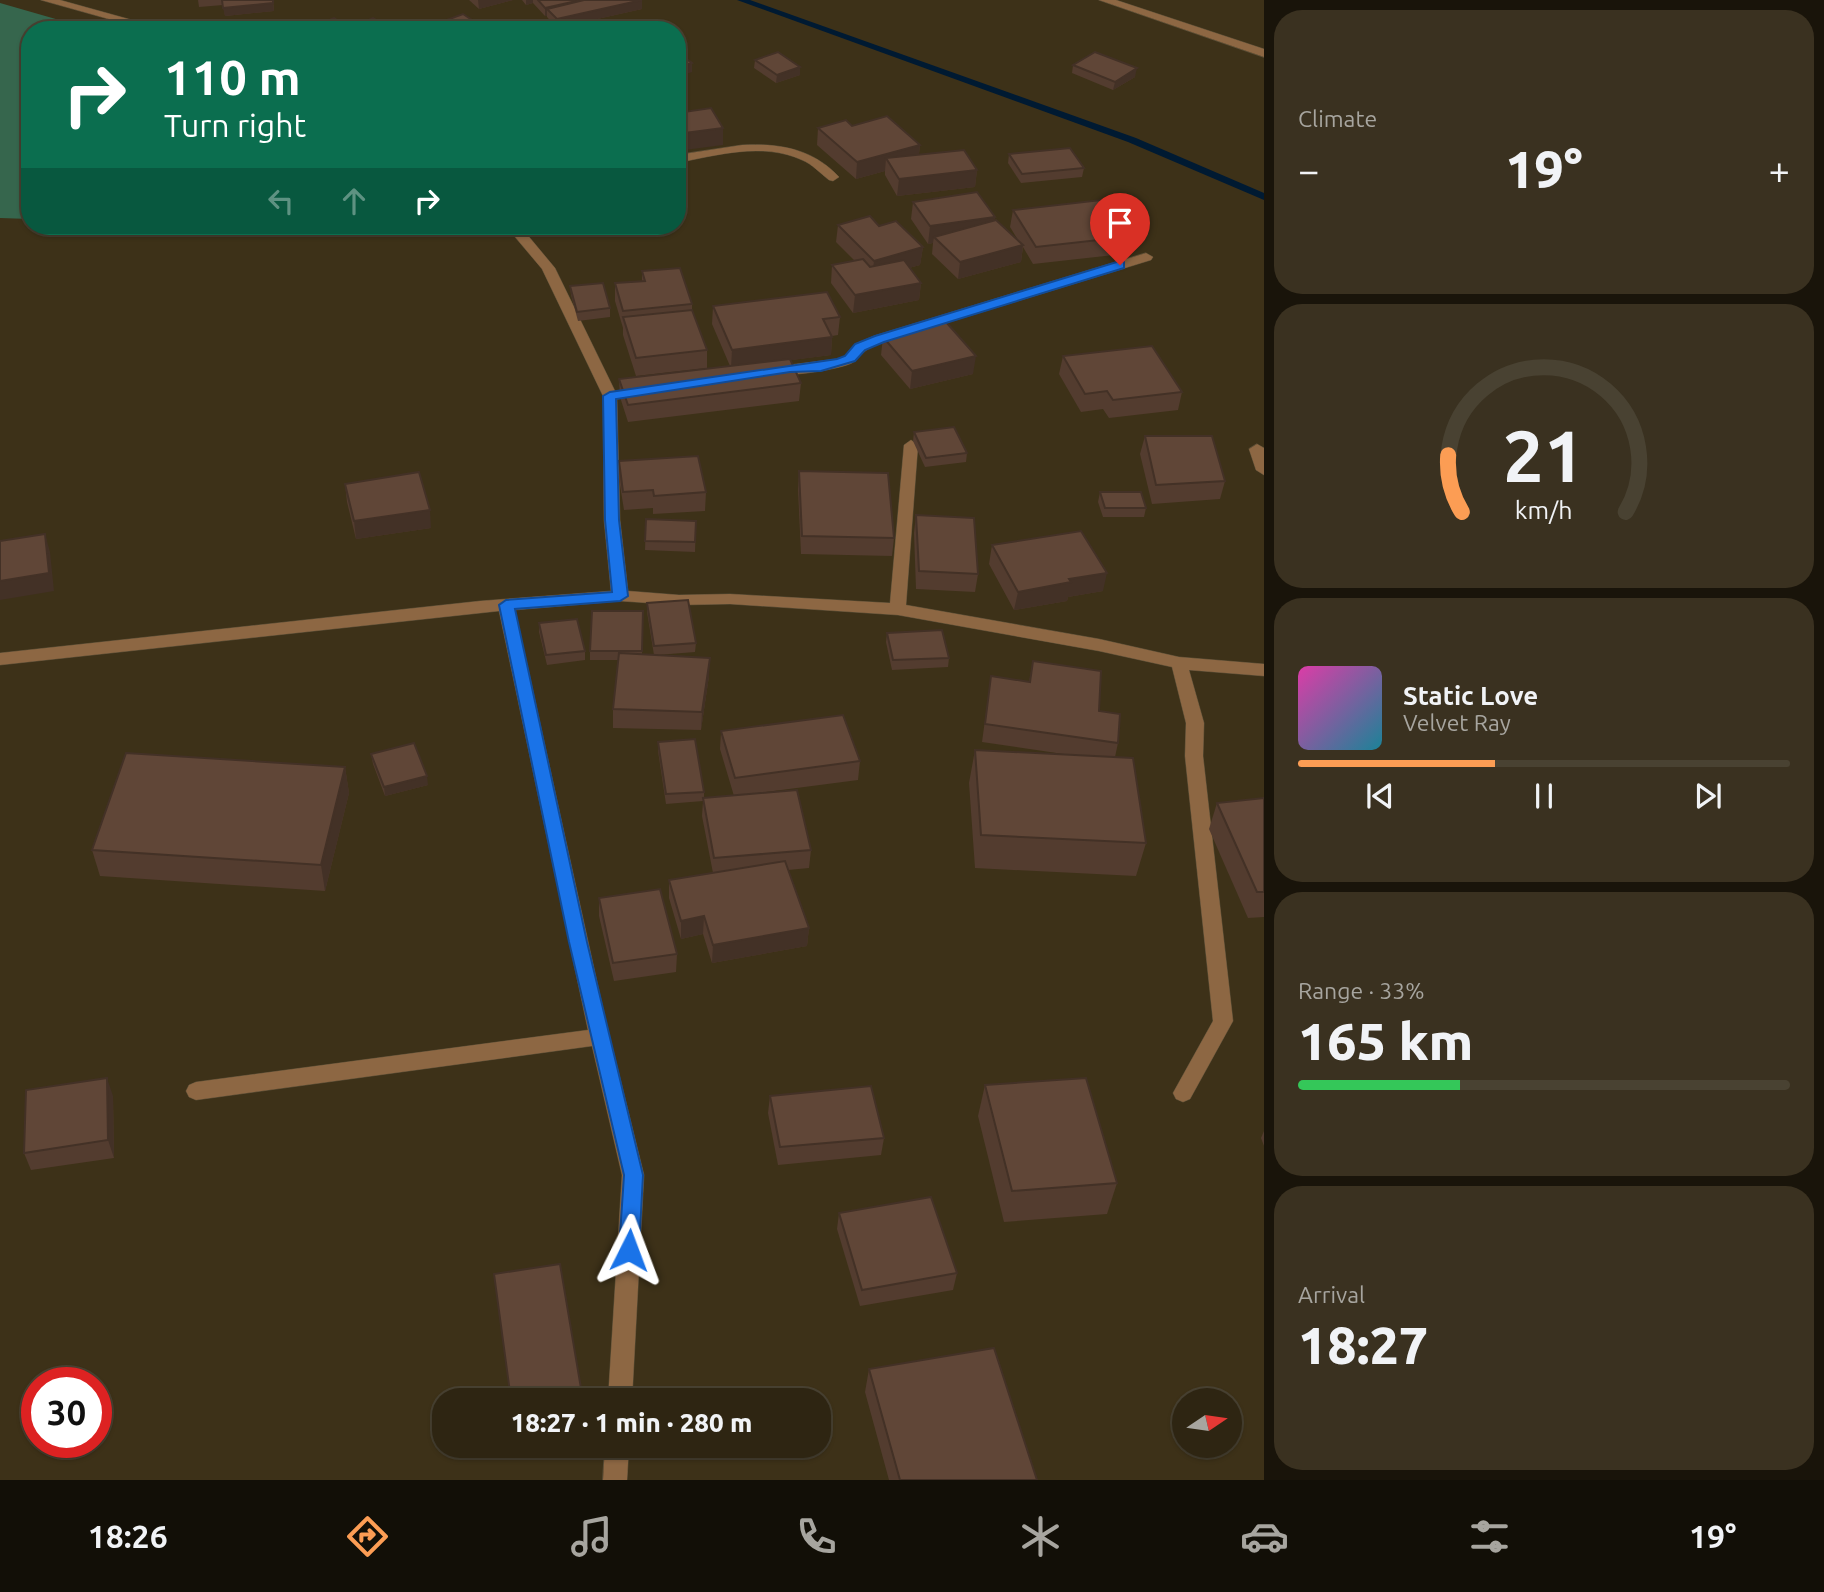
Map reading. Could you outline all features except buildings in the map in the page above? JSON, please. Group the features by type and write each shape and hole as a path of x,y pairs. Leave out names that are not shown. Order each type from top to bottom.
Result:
{"street":[{"path":"47,0 128,21"},
{"path":"1105,0 1264,53"},
{"path":"686,158 751,147 778,148 809,158 832,177"},
{"path":"520,235 548,268 610,396 612,520 620,596"},
{"path":"751,374 821,367 842,362 850,359 860,347 879,339 1146,257"},
{"path":"610,396 661,388"},
{"path":"898,609 911,446"},
{"path":"1257,449 1264,470"},
{"path":"0,659 506,605 620,596 679,600 730,599 898,609 1099,645 1179,663 1264,670"},
{"path":"506,605 542,778 633,1175 621,1388"},
{"path":"1179,663 1195,723 1195,769 1208,898 1219,961 1223,1021 1183,1093"},
{"path":"196,1091 601,1036"},
{"path":"615,1480 616,1458"}],"green space":[{"path":"0,3 63,21 21,21 21,219 0,218"}],"waterway":[{"path":"741,0 1132,140 1264,197"}],"route":[{"path":"629,1250 633,1175 578,942 506,605 620,596 612,520 610,396 842,362 850,359 860,347 879,339 1120,265"}]}
